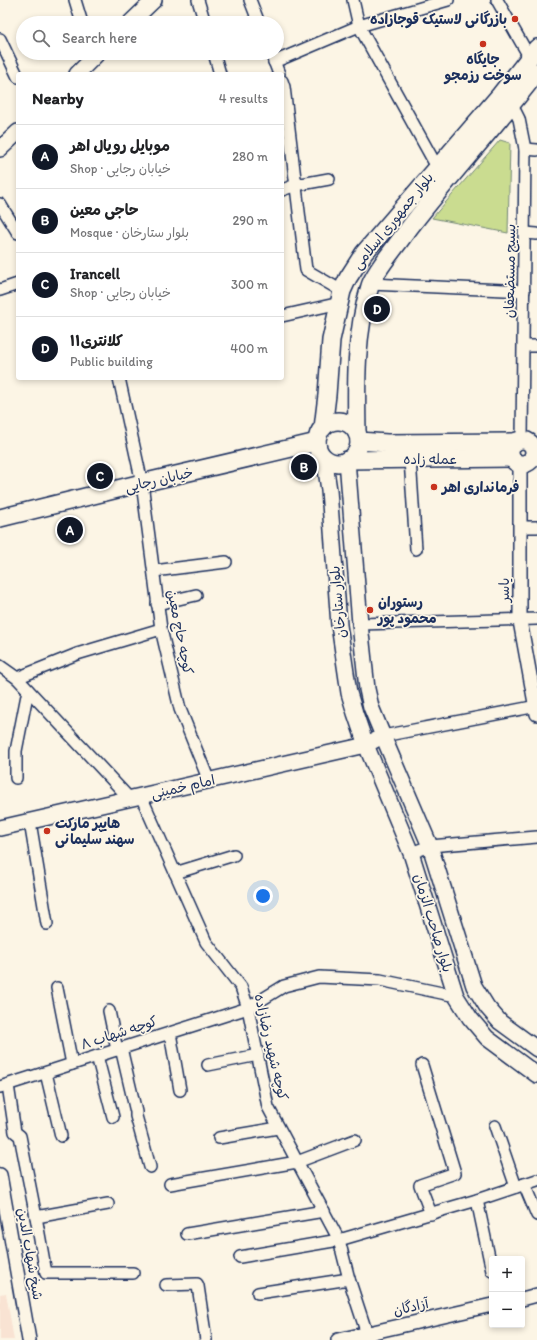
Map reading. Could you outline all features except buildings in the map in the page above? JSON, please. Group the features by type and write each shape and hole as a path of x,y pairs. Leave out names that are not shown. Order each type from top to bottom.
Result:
{"main road":[{"path":"137,16 152,1"},
{"path":"79,72 90,60"},
{"name":"بلوار جمهوری اسلامی","path":"358,437 358,339 370,284 382,264 411,224 512,105 535,60"},
{"name":"بلوار جمهوری اسلامی","path":"322,442 331,340 341,297 348,278 364,253 438,167 535,60"},
{"path":"0,149 16,134"},
{"path":"338,421 346,422 353,426 358,437 358,449 354,456 339,462 331,461 322,442 330,423 338,421"},
{"name":"عمله زاده","path":"358,437 387,444 519,441"},
{"path":"519,441 528,442 533,446 534,452 526,460"},
{"name":"خیابان رجایی","path":"0,518 142,483 322,442"},
{"name":"بلوار ستارخان","path":"322,442 329,490 339,624 348,693 366,745"},
{"name":"عمله زاده","path":"347,460 526,460"},
{"name":"بلوار ستارخان","path":"347,460 360,624 367,689 371,707 383,736"},
{"name":"امام خمینی","path":"0,828 366,745 383,736"},
{"name":"بلوار صاحب الزمان","path":"383,736 430,846 474,986 487,1007 500,1022 537,1049"},
{"name":"بلوار صاحب الزمان","path":"366,745 411,853 456,996 470,1018 487,1038 537,1075"}],"street":[{"path":"75,0 80,16"},
{"path":"198,0 203,16"},
{"path":"250,0 256,16"},
{"path":"353,0 359,26 438,167"},
{"path":"284,53 416,5 448,0"},
{"path":"496,0 535,60"},
{"path":"0,39 16,73"},
{"path":"216,60 219,72"},
{"path":"274,60 278,72"},
{"path":"284,87 306,270 341,297"},
{"name":"بسیج مستضعفان","path":"512,105 519,120 525,149 524,346 519,441"},
{"path":"525,149 537,150"},
{"path":"284,189 296,185 329,179"},
{"path":"0,204 16,230"},
{"path":"525,233 537,234"},
{"path":"370,284 524,291"},
{"path":"0,290 16,285"},
{"path":"284,315 341,297"},
{"path":"524,346 537,346"},
{"name":"کوچه حاج معین","path":"119,380 142,483 161,629 180,709 209,781"},
{"path":"410,459 416,549"},
{"name":"یاسر","path":"526,460 520,527 520,621 536,709"},
{"path":"520,527 537,527"},
{"path":"154,571 226,562"},
{"path":"157,604 196,595"},
{"path":"360,624 537,620"},
{"path":"17,678 77,654 161,629"},
{"name":"کوچه شهید رضازاده","path":"0,666 17,678 136,798 175,873 206,942 241,988 248,1008 268,1107 339,1240 349,1279 368,1337"},
{"path":"16,778 16,751 28,690"},
{"path":"383,736 536,709"},
{"path":"30,822 47,924"},
{"path":"411,853 430,846 537,837"},
{"path":"175,873 234,855"},
{"name":"کوچه شهاب ۸","path":"4,1086 248,1008 284,986 319,977 380,980 456,996"},
{"path":"57,988 72,1064"},
{"path":"109,1011 150,1167"},
{"path":"170,1033 180,1090"},
{"path":"98,1056 113,1117"},
{"path":"208,1065 258,1056"},
{"path":"422,1065 455,1173 420,1185 431,1214"},
{"path":"46,1072 61,1136"},
{"path":"4,1086 15,1132 20,1136 46,1273 133,1273"},
{"path":"495,1126 520,1186 537,1215"},
{"path":"219,1138 278,1128"},
{"path":"170,1184 297,1162 355,1140"},
{"name":"شیخ شهاب الدین","path":"0,1174 29,1340"},
{"path":"240,1257 339,1240 431,1214 537,1180"},
{"path":"477,1200 489,1257"},
{"path":"36,1217 108,1204"},
{"path":"187,1234 324,1211"},
{"path":"258,1293 349,1279"},
{"path":"166,1285 197,1284 206,1340"},
{"path":"525,1298 537,1295"},
{"name":"آزادگان","path":"338,1340 368,1337 489,1306"}],"shaded area":[{"path":"6,1293 14,1340 0,1340 0,1294"}],"green space":[{"path":"500,140 510,143 508,233 432,218"}],"place":[{"name":"بازرگانی لاستیک قوجازاده","path":"515,19"},
{"name":"جایگاه سوخت رزمجو","path":"483,44"},
{"name":"کلانتری۱۱","path":"377,309"},
{"name":"حاجی معین","path":"304,467"},
{"name":"Irancell","path":"100,476"},
{"name":"فرمانداری اهر","path":"434,487"},
{"name":"موبایل رویال اهر","path":"70,530"},
{"name":"رستوران محمود پور","path":"370,610"},
{"name":"هایپر مارکت سهند سلیمانی","path":"47,831"}]}
